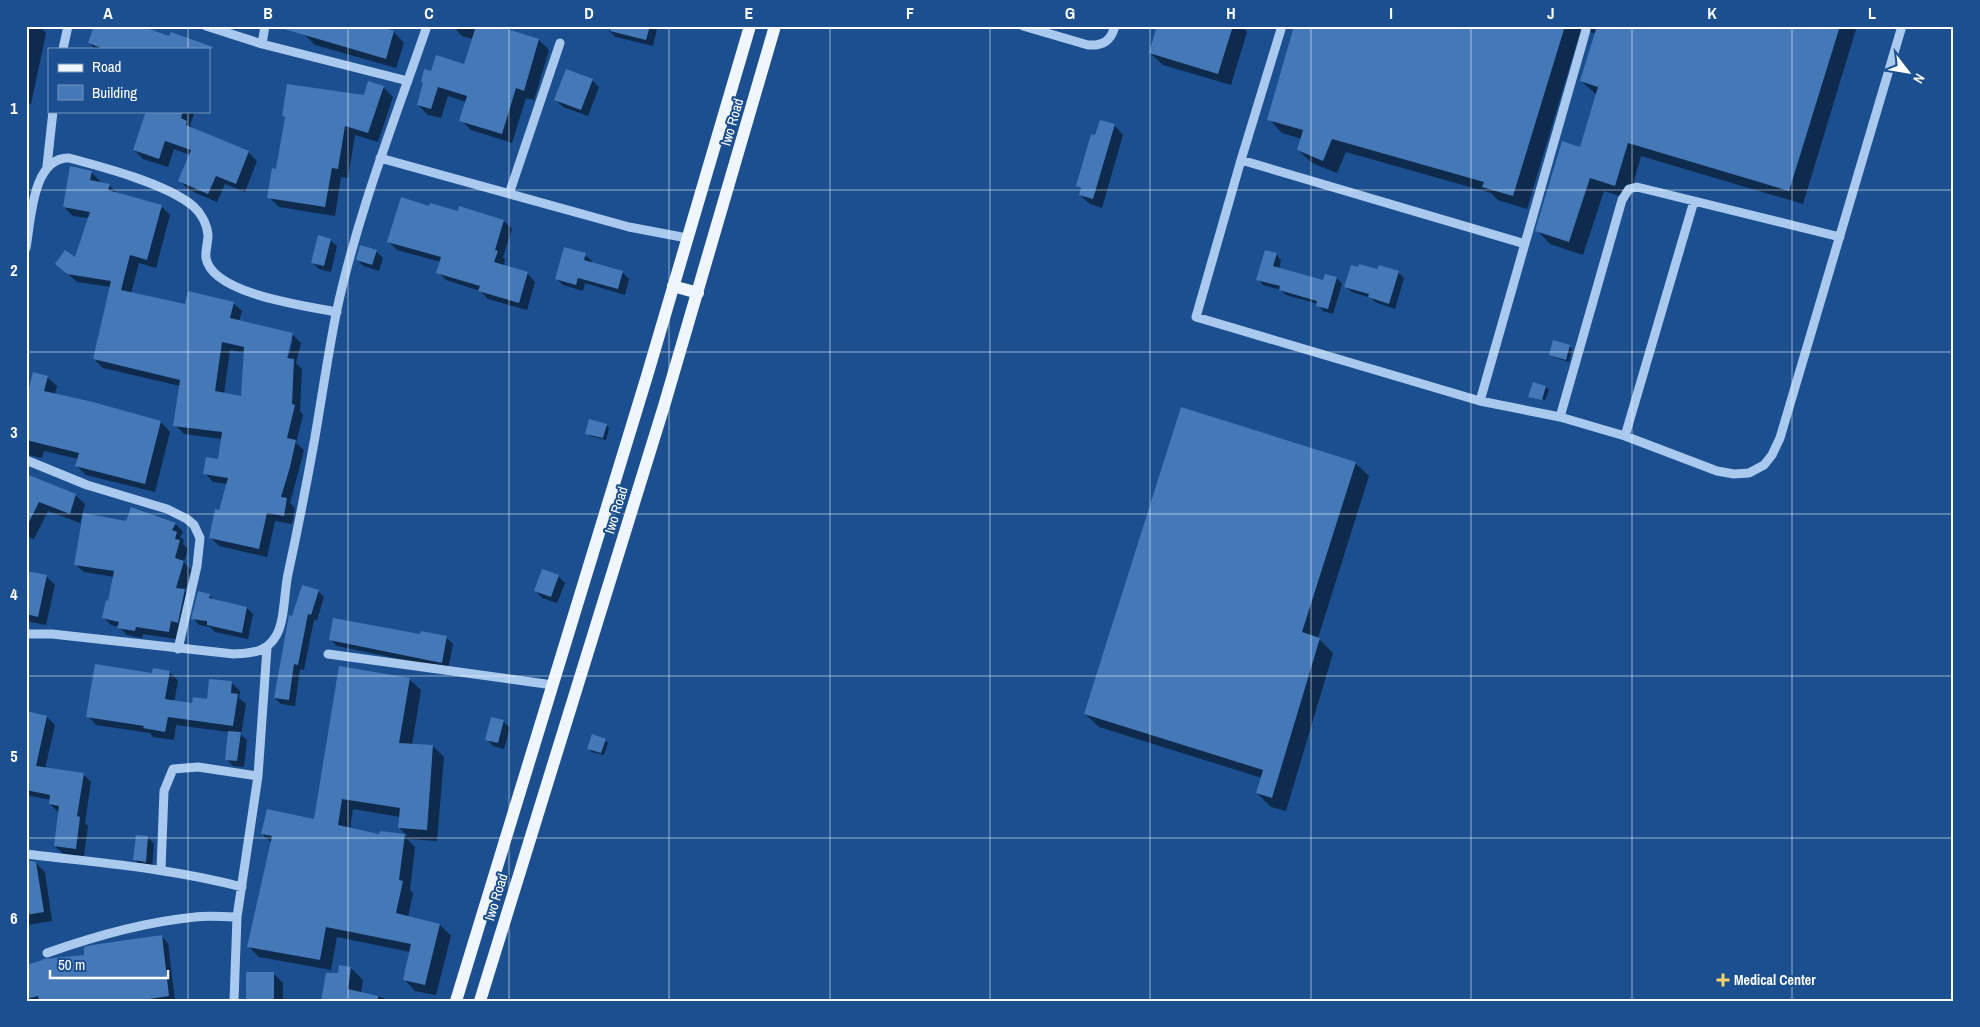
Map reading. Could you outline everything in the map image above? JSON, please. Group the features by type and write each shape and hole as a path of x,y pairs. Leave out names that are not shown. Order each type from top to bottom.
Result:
{"main road":[{"name":"Iwo Road","path":"456,1001 553,685 750,26"},
{"name":"Iwo Road","path":"480,1001 698,294 775,26"},
{"path":"673,286 698,294"}],"street":[{"path":"63,48 68,26"},
{"path":"206,26 262,44 408,81"},
{"path":"262,44 265,26"},
{"path":"26,634 52,634 234,654 259,652 267,648 276,636 280,624 337,312 353,245 380,158 427,26"},
{"path":"1023,26 1097,46 1104,44 1114,32 1115,26"},
{"path":"1282,26 1196,317 1480,401 1560,417 1625,436 1717,471 1734,474 1749,473 1764,465 1772,455 1780,438 1902,26"},
{"path":"1480,401 1586,30"},
{"path":"509,194 560,43"},
{"path":"48,166 53,112"},
{"path":"26,248 37,189 42,174 54,160 69,158 164,189 193,206 204,219 208,236 206,257 210,270 217,277 233,286 267,298 337,312"},
{"path":"380,158 629,227 687,238"},
{"path":"1241,160 1525,244"},
{"path":"1560,417 1624,195 1629,189 1637,187 1840,237"},
{"path":"1625,436 1694,201"},
{"path":"26,460 87,485 167,509 187,519 194,525 200,538 197,566 178,649"},
{"path":"234,1001 237,917 258,776 267,648"},
{"path":"328,654 553,685"},
{"path":"161,869 164,791 173,769 198,767 258,776"},
{"path":"26,854 161,869 200,876 242,887"},
{"path":"47,953 95,936 140,925 197,917 237,917"}],"building":[{"path":"94,26 141,26 169,36 171,32 213,47 212,49 101,48 88,43"},
{"path":"284,26 378,26 394,31 386,59 284,29"},
{"path":"476,26 498,26 539,39 524,91 516,88 502,134 459,121 467,96 438,87 431,109 417,105 423,83 421,82 424,69 431,71 436,55 464,64"},
{"path":"611,26 650,26 646,40 610,31"},
{"path":"1157,26 1233,26 1218,74 1149,53"},
{"path":"1294,26 1565,26 1513,196 1482,187 1484,182 1332,139 1323,161 1297,150 1303,130 1267,120"},
{"path":"1597,26 1840,26 1789,191 1628,143 1615,186 1590,178 1569,242 1535,231 1562,141 1580,147 1598,87 1580,81"},
{"path":"566,69 593,79 581,110 554,100"},
{"path":"368,81 384,86 368,133 345,126 338,169 332,168 325,207 267,198 272,168 276,169 285,117 282,116 287,84 364,95"},
{"path":"146,112 183,112 181,118 187,121 186,125 249,151 236,184 216,176 208,194 178,181 191,150 165,141 159,159 133,150"},
{"path":"1100,120 1115,124 1093,199 1079,195 1081,188 1076,186 1091,134 1095,135"},
{"path":"70,166 92,171 90,180 110,184 108,190 162,205 147,260 130,255 121,290 185,304 188,291 234,302 230,318 293,333 287,358 294,359 292,404 295,405 287,438 296,440 281,497 287,498 284,516 267,513 259,549 209,538 215,509 219,510 228,478 203,474 206,457 218,459 222,432 173,426 180,380 93,359 111,281 67,274 55,264 65,250 75,257 90,212 63,207","holes":["222,342 244,347 241,396 215,391"]},
{"path":"401,197 429,206 430,203 458,211 459,206 504,220 495,250 498,251 494,262 528,272 519,303 478,291 480,286 436,273 441,257 387,242"},
{"path":"318,235 331,239 324,266 311,263"},
{"path":"360,245 377,250 372,265 356,260"},
{"path":"564,247 586,253 584,260 623,271 618,289 578,278 576,285 555,279"},
{"path":"1265,250 1277,253 1273,266 1323,280 1325,274 1337,277 1328,309 1316,306 1317,301 1279,290 1280,286 1256,280"},
{"path":"1359,264 1377,269 1379,265 1399,271 1389,304 1368,297 1369,294 1344,287 1351,265 1358,267"},
{"path":"1553,340 1570,345 1566,360 1549,355"},
{"path":"33,372 48,376 44,391 93,402 161,421 145,484 75,466 79,453 26,440 26,400"},
{"path":"1533,382 1546,386 1542,400 1528,397"},
{"path":"1181,407 1356,462 1302,632 1320,638 1272,798 1256,793 1263,770 1084,714"},
{"path":"589,419 607,424 603,438 585,434"},
{"path":"26,474 76,494 70,514 39,502 26,528"},
{"path":"131,507 176,523 172,530 177,532 175,539 180,540 175,558 184,561 176,588 185,589 178,623 171,621 169,632 136,627 135,631 117,628 119,622 102,618 106,600 108,601 114,571 74,565 83,513 126,521"},
{"path":"542,569 559,575 551,597 534,591"},
{"path":"26,571 47,575 38,617 26,614"},
{"path":"302,585 319,590 311,615 308,614 298,665 294,664 289,700 274,698 289,615 292,616"},
{"path":"198,591 210,594 209,598 247,607 242,633 207,625 207,621 191,619"},
{"path":"333,618 420,634 421,631 447,636 442,663 329,640"},
{"path":"95,664 152,673 153,668 170,671 165,699 192,703 193,697 207,699 209,679 232,681 231,693 238,694 233,726 168,717 165,732 143,728 144,726 86,717"},
{"path":"339,666 410,678 399,743 433,745 427,830 398,828 400,808 342,799 338,825 379,834 380,831 405,834 399,880 403,881 396,913 440,924 425,985 403,980 411,944 326,927 320,960 247,947 272,836 261,834 267,809 314,819"},
{"path":"26,711 47,716 36,766 84,773 77,816 80,817 76,849 54,846 59,806 49,804 50,795 26,790"},
{"path":"491,717 504,720 498,743 485,740"},
{"path":"228,731 241,732 237,761 225,760"},
{"path":"592,734 606,739 601,753 587,749"},
{"path":"136,835 148,836 146,862 133,860"},
{"path":"26,860 36,862 44,912 26,915"},
{"path":"162,935 169,996 136,1001 39,1001 38,996 26,999 26,965 43,959 84,955 84,947 92,945"},
{"path":"339,965 351,967 348,989 378,996 378,1001 321,1001 326,973 338,973"},
{"path":"246,972 274,972 274,1001 246,1001"}],"place":[{"name":"Medical Center","path":"1723,980"}]}
